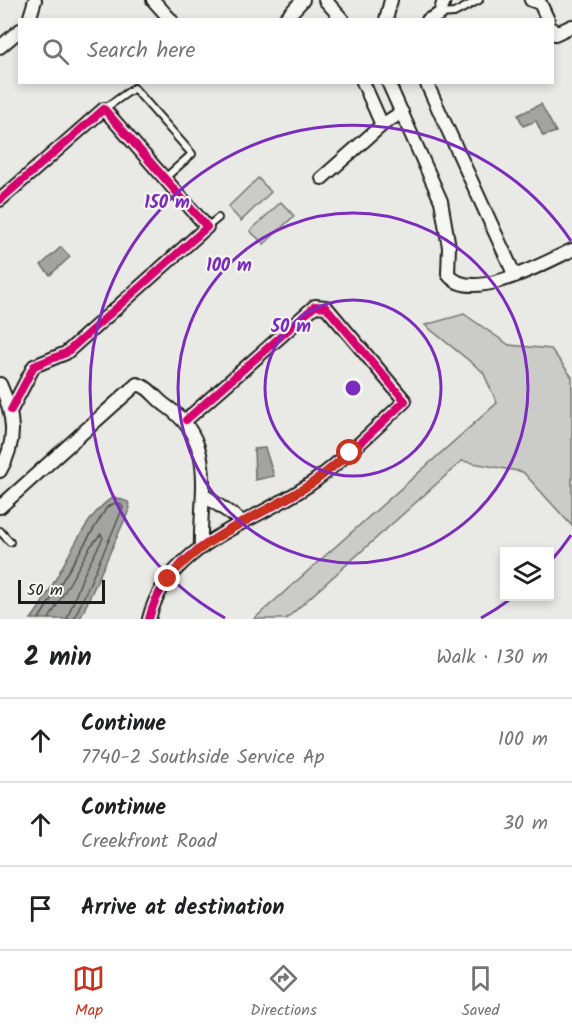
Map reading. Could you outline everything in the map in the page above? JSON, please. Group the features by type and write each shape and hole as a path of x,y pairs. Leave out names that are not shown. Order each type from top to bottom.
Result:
{"street":[{"path":"30,18 35,0"},
{"path":"153,0 169,18"},
{"path":"286,18 303,0"},
{"path":"325,0 341,18"},
{"path":"389,17 391,0"},
{"path":"432,18 440,14 444,0"},
{"path":"531,0 540,3 547,18"},
{"path":"554,32 555,34 572,26"},
{"path":"0,47 18,32"},
{"path":"364,84 382,125"},
{"path":"389,84 430,172 446,220 448,274 462,285 487,284 515,276 572,250"},
{"path":"427,84 515,276"},
{"path":"0,200 104,109 207,227 66,353 34,366 11,410 9,453 0,471"},
{"path":"322,178 382,125 402,112"},
{"path":"149,619 154,603 168,579 181,563 243,522 314,481 350,453 405,401 326,307 315,306 186,420"},
{"path":"0,384 11,410"},
{"path":"0,507 137,384 147,386 164,404 186,420 202,466 205,496 200,521 201,548"},
{"path":"205,496 243,522"}],"lane":[{"path":"440,14 454,14 479,0"},
{"path":"104,109 134,88 192,154 165,178"},
{"path":"207,227 218,218"},
{"path":"0,531 10,542"}],"shaded area":[{"path":"258,178 271,192 241,221 228,207"},
{"path":"281,202 294,216 264,244 250,231"},
{"path":"464,314 509,345 551,349 572,377 572,526 523,472 462,461 286,619 254,619 497,403 483,372 425,325"}],"water":[{"path":"541,104 556,132 543,136 536,121 523,126 518,115"},
{"path":"61,247 70,257 50,275 41,265"},
{"path":"265,448 274,476 255,480 254,449"},
{"path":"114,497 128,502 130,508 80,619 31,619 80,535 102,506"}],"cycle path":[{"path":"0,200 104,109 207,227 66,353 34,366 11,410"},
{"path":"149,619 159,592 175,570 195,552 316,480 351,452 405,401 326,307 315,306 186,420"}],"route":[{"path":"168,579 181,563 201,548 314,481 350,453"}]}
